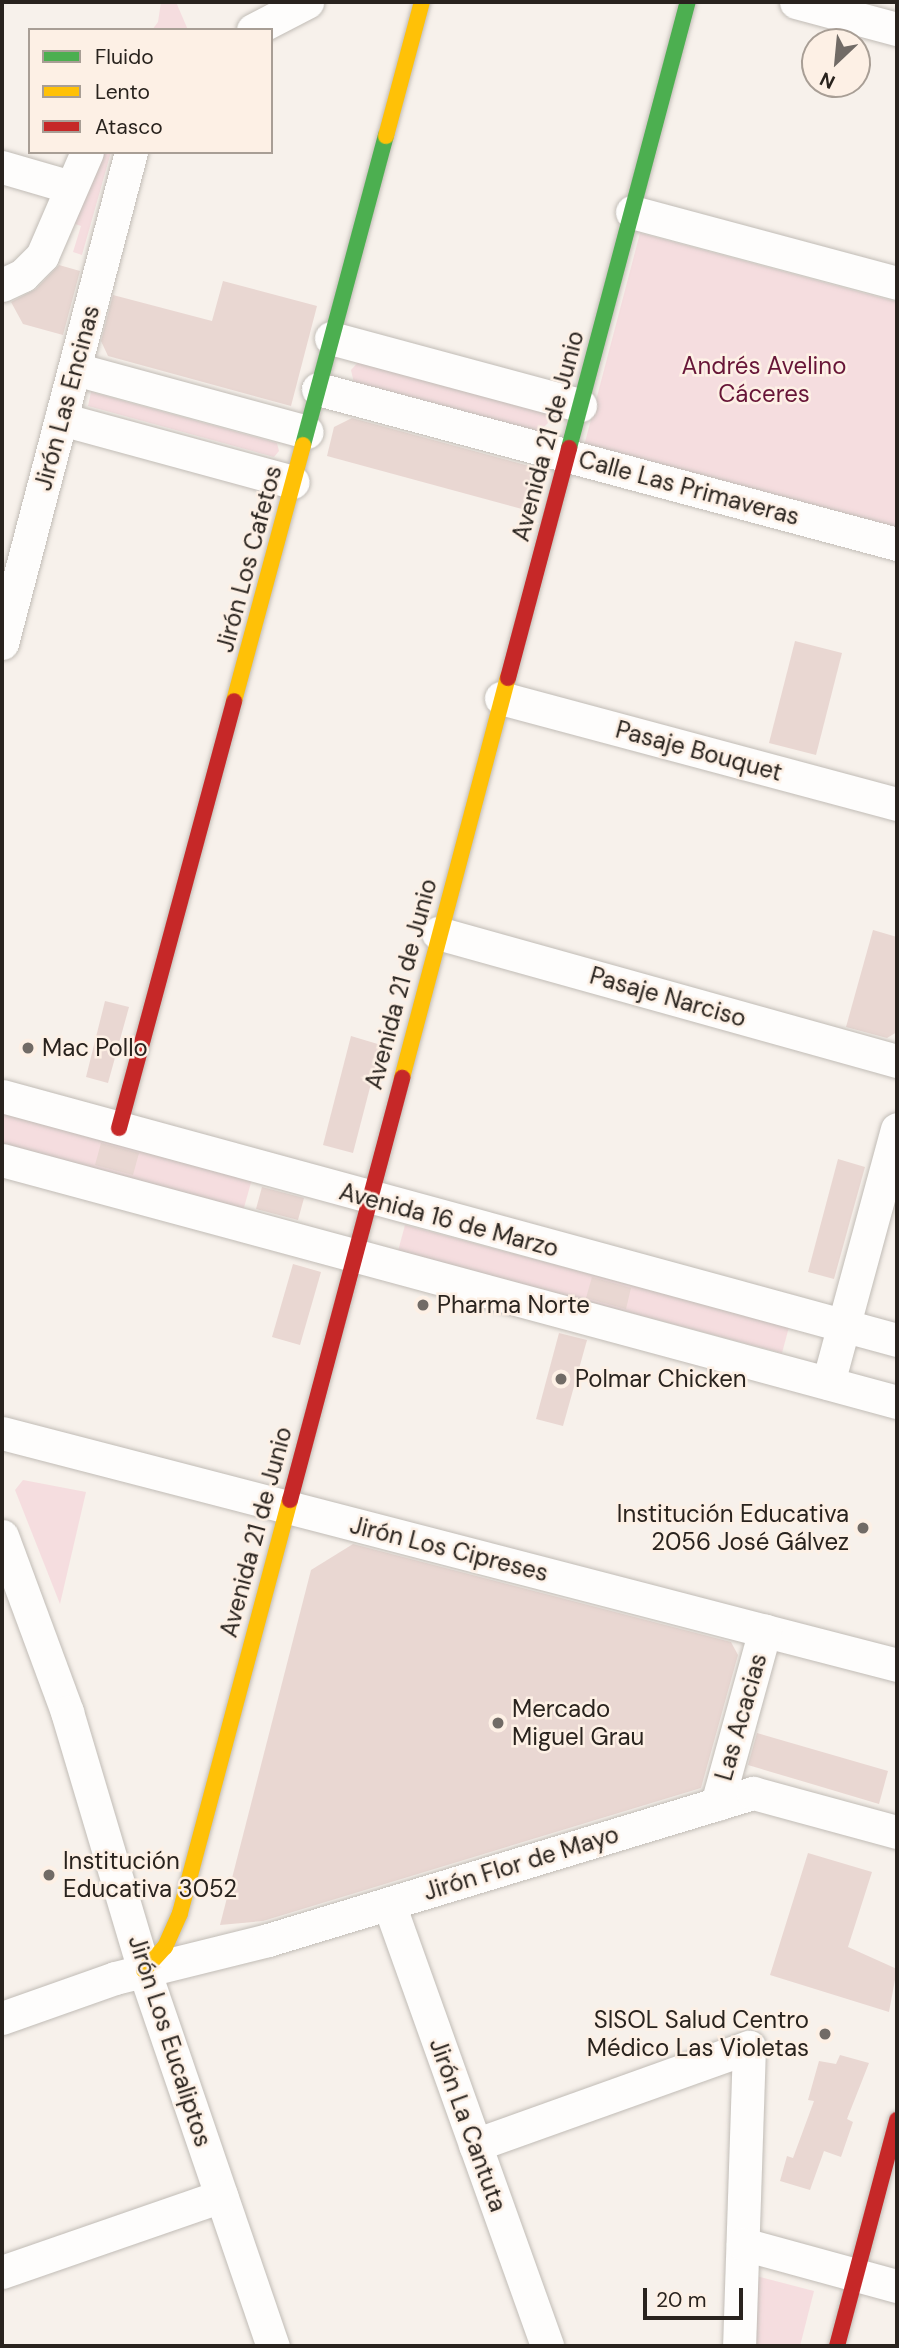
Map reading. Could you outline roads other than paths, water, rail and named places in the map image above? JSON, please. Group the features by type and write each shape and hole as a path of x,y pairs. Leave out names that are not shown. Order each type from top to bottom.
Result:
{"street":[{"path":"257,28 307,2"},
{"name":"Jirón Los Cafetos","path":"120,1128 422,2"},
{"name":"Avenida 21 de Junio","path":"145,1970 165,1947 180,1913 352,1254 688,2"},
{"path":"796,2 897,29"},
{"path":"2,285 23,275 42,256 86,154"},
{"name":"Jirón Las Encinas","path":"2,643 130,154"},
{"path":"2,167 71,187"},
{"path":"632,212 897,284"},
{"path":"331,338 580,405"},
{"path":"75,369 307,432"},
{"name":"Calle Las Primaveras","path":"318,389 897,544"},
{"path":"61,419 293,482"},
{"name":"Pasaje Bouquet","path":"501,698 897,804"},
{"name":"Pasaje Narciso","path":"438,933 897,1061"},
{"name":"Avenida 16 de Marzo","path":"2,1096 367,1198 897,1340"},
{"path":"828,1384 897,1129"},
{"path":"2,1160 897,1402"},
{"name":"Jirón Los Cipreses","path":"2,1433 897,1665"},
{"name":"Jirón Los Eucaliptos","path":"2,1535 67,1712 145,1970 273,2346"},
{"name":"Las Acacias","path":"717,1804 765,1630"},
{"name":"Jirón Flor de Mayo","path":"2,2018 145,1970 268,1940 753,1793 897,1832"},
{"name":"Jirón La Cantuta","path":"389,1904 547,2346"},
{"path":"475,2145 749,2047 739,2346"},
{"path":"837,2346 897,2120"},
{"path":"2,2272 221,2196"},
{"path":"743,2244 897,2286"}],"place":[{"name":"Mac Pollo","path":"28,1048"},
{"name":"Pharma Norte","path":"423,1305"},
{"name":"Polmar Chicken","path":"561,1379"},
{"name":"Institución Educativa 2056 José Gálvez","path":"863,1528"},
{"name":"Mercado Miguel Grau","path":"498,1723"},
{"name":"Institución Educativa 3052","path":"49,1875"},
{"name":"SISOL Salud Centro Médico Las Violetas","path":"825,2034"}],"park label":[{"name":"Andrés Avelino Cáceres","path":"764,380"}]}
